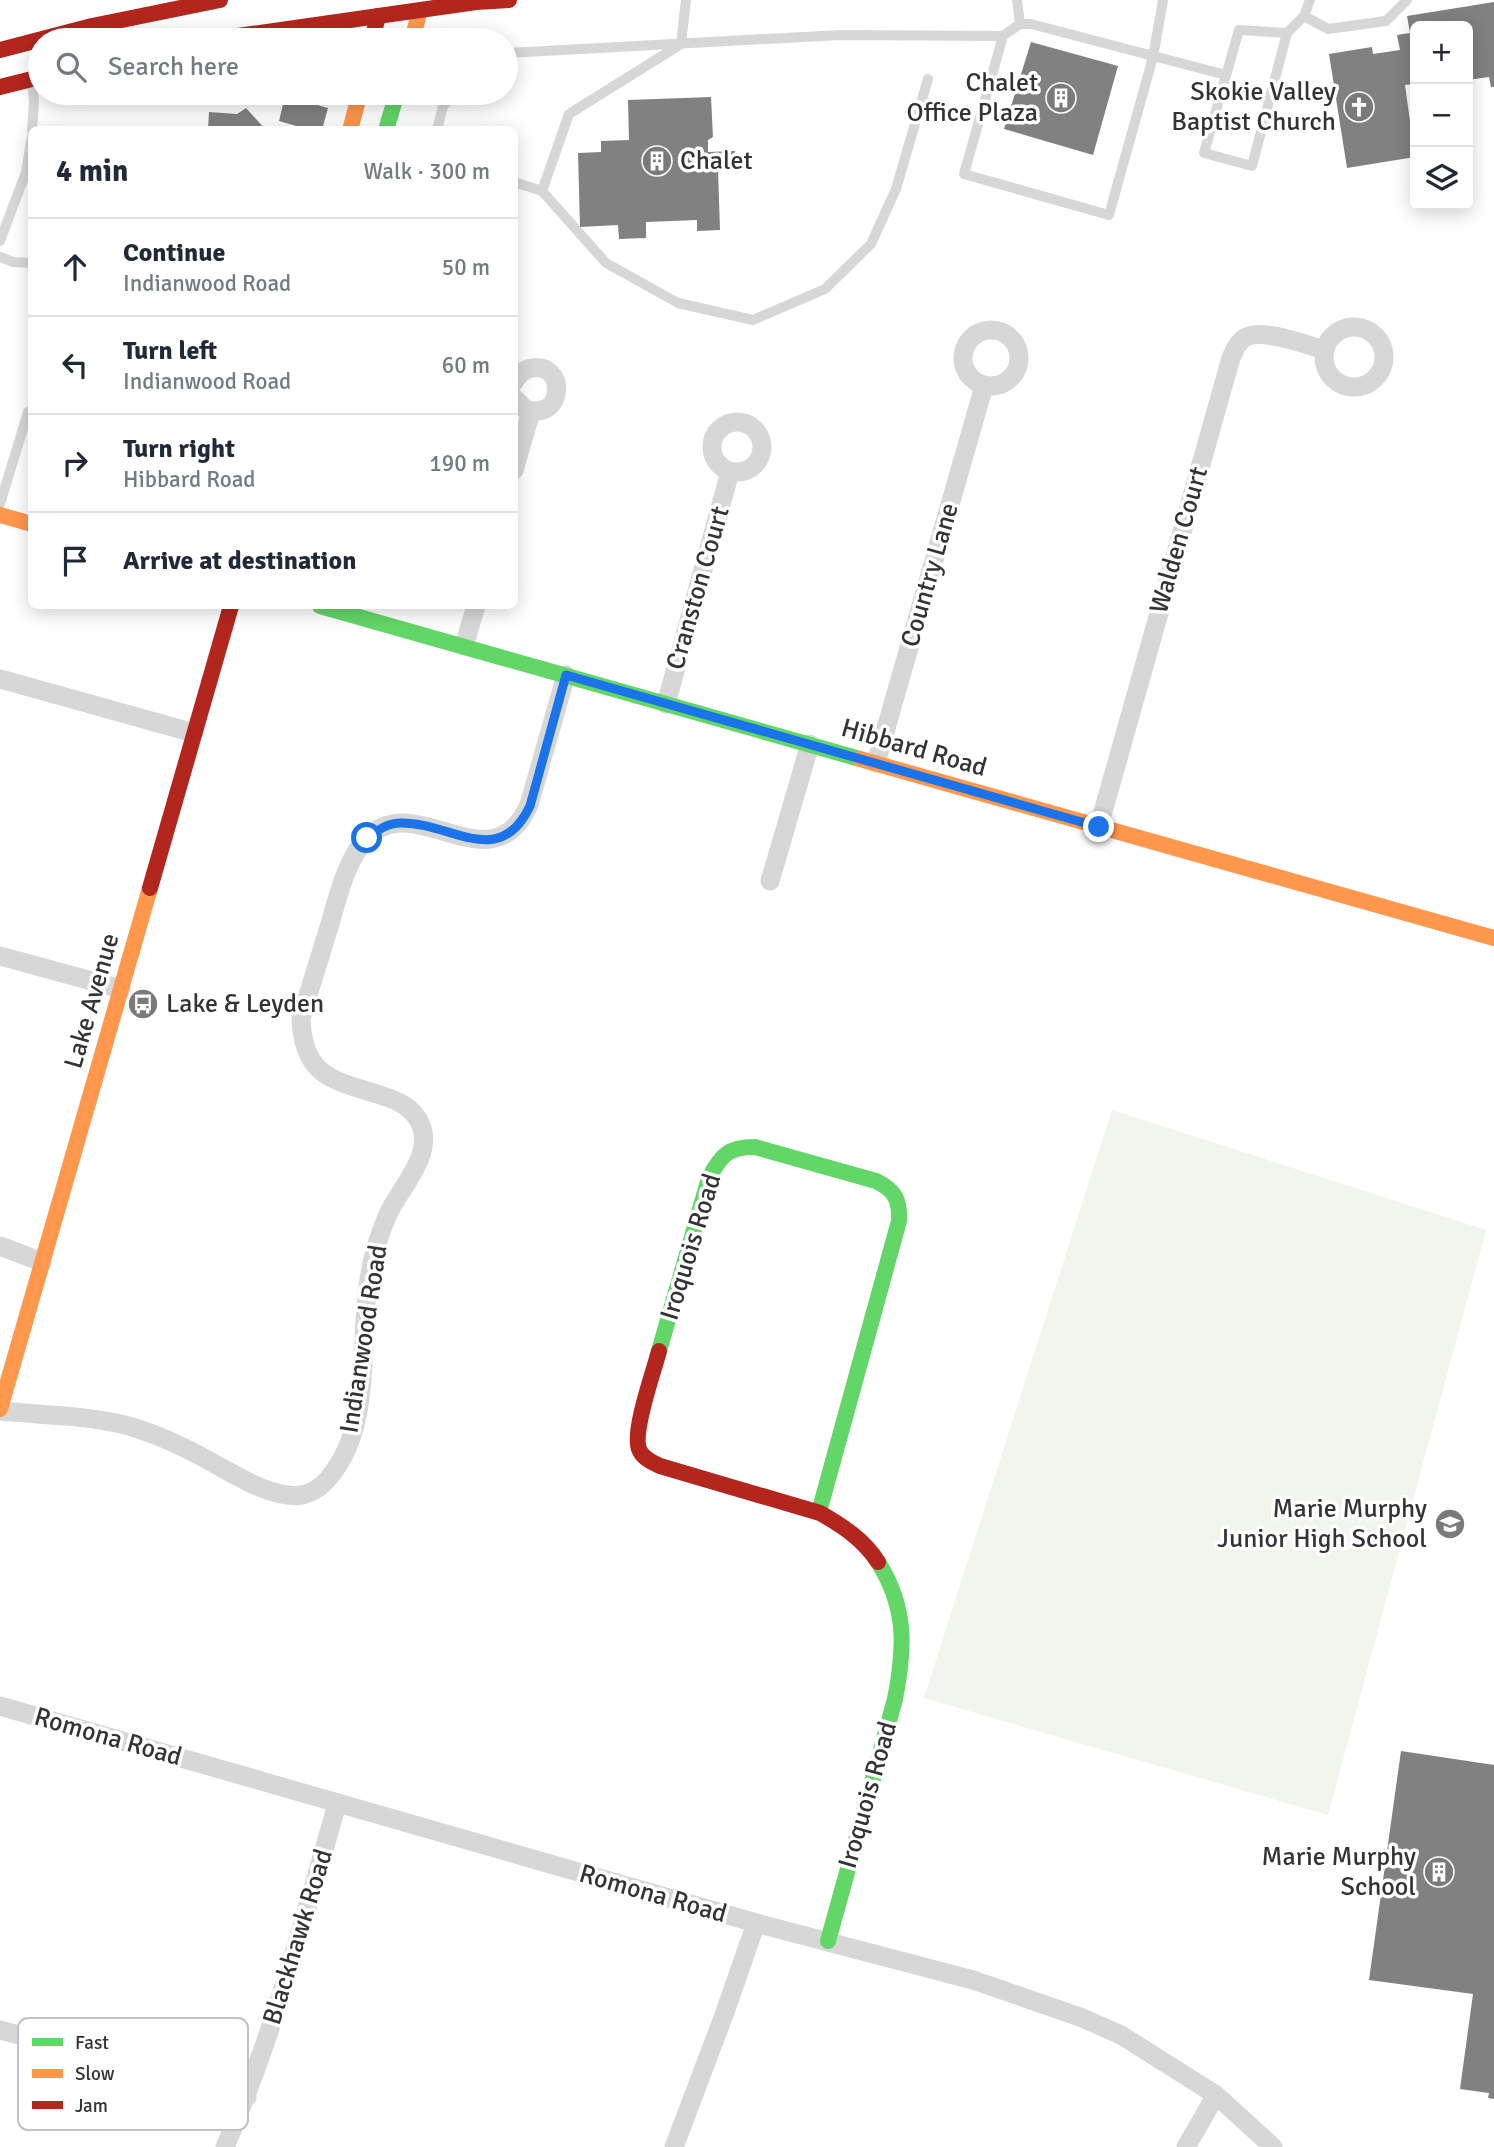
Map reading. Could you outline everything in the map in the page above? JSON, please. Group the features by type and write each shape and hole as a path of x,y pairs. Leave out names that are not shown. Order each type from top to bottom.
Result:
{"street":[{"path":"84,28 220,0"},
{"path":"274,28 380,8 509,0"},
{"path":"415,28 422,5"},
{"path":"375,28 380,8"},
{"path":"0,50 28,43"},
{"path":"0,87 28,80"},
{"path":"351,126 357,105"},
{"path":"387,126 393,105"},
{"name":"Walden Court","path":"1099,827 1230,358 1244,338 1254,334 1266,334 1325,350"},
{"path":"518,376 533,367 548,371 553,376 557,391 552,404 546,409 531,412 518,404"},
{"name":"Country Lane","path":"876,763 984,386"},
{"path":"518,456 531,412"},
{"name":"Cranston Court","path":"666,704 730,472"},
{"path":"0,515 28,523"},
{"name":"Lake Avenue","path":"0,1410 230,609"},
{"name":"Hibbard Road","path":"331,609 1494,938"},
{"path":"464,646 475,609"},
{"name":"Indianwood Road","path":"0,1410 85,1418 145,1431 210,1461 245,1481 285,1495 302,1495 316,1489 330,1476 344,1454 359,1406 369,1278 377,1241 394,1203 419,1162 424,1143 421,1124 411,1110 399,1101 337,1081 319,1071 308,1056 302,1038 301,1018 341,888 354,856 367,838 383,827 400,823 421,825 478,841 496,840 510,831 522,821 530,806 566,675"},
{"path":"0,679 194,733"},
{"path":"770,881 810,744"},
{"path":"0,956 121,989"},
{"name":"Iroquois Road","path":"818,1512 899,1221 900,1207 897,1195 889,1186 876,1181 755,1147 742,1147 727,1151 716,1162 709,1178 640,1419 638,1449 645,1459 660,1466 818,1512 848,1529 864,1542 889,1581 898,1607 902,1663 895,1699 828,1941"},
{"path":"0,1246 42,1262"},
{"name":"Romona Road","path":"0,1706 756,1923 973,1980 1080,2017 1121,2035 1216,2095 1273,2147"},
{"name":"Blackhawk Road","path":"248,2094 270,2030 337,1804"},
{"path":"674,2147 756,1923"},
{"path":"0,2030 18,2035"},
{"path":"1186,2147 1216,2095"},
{"name":"Blackhawk Road","path":"225,2147 232,2130"}],"lane":[{"path":"681,44 686,0"},
{"path":"1017,0 1020,24"},
{"path":"1003,36 964,174 1109,215 1153,57 1163,0"},
{"path":"1287,33 1239,30 1205,153 1252,166 1287,33 1304,16 1310,0"},
{"path":"1304,16 1328,29 1374,22 1386,20 1407,0"},
{"path":"518,52 841,35 1003,36 1020,24 1031,24 1226,75"},
{"path":"542,191 569,114 681,44"},
{"path":"518,183 542,191 606,263 678,303 753,320 825,289 871,244 896,189 928,79"},
{"path":"32,126 34,105"},
{"path":"438,126 444,105"},
{"path":"0,241 28,160"},
{"path":"0,257 13,262 28,262"},
{"path":"0,504 28,412"}],"shaded area":[{"path":"1112,1110 1486,1230 1328,1815 924,1698"}],"building":[{"path":"1494,2 1494,87 1491,87 1489,77 1473,79 1473,21 1410,21 1410,33 1407,16"},
{"path":"1410,33 1410,84 1405,85 1410,121 1410,158 1347,168 1329,54 1372,47 1373,54 1400,50 1397,35"},
{"name":"Chalet Office Plaza","path":"1031,42 1118,66 1093,155 1004,129"},
{"name":"Chalet","path":"711,97 713,137 708,140 708,152 735,151 736,169 718,169 720,230 697,231 697,220 646,222 646,238 619,239 618,225 580,227 578,153 601,152 601,141 629,140 628,100"},
{"path":"283,105 317,105 328,108 323,126 296,126 279,121"},
{"path":"246,108 262,126 208,126 209,112 237,114"},
{"name":"Marie Murphy School","path":"1401,1751 1494,1765 1494,2099 1488,2098 1489,2093 1460,2089 1473,1994 1369,1980"}],"traffic: fast":[{"path":"387,126 393,105"},
{"path":"331,609 860,759"},
{"path":"659,1351 709,1178 717,1163 726,1154 755,1147 876,1181 892,1192 897,1201 899,1221 819,1512"},
{"path":"828,1941 895,1699 901,1663 899,1612 878,1562"}],"traffic: slow":[{"path":"415,28 420,10"},
{"path":"351,126 357,105"},
{"path":"0,515 28,523"},
{"path":"860,759 1494,938"},
{"path":"0,1409 150,888"}],"traffic: jam":[{"path":"84,28 220,0"},
{"path":"294,28 476,2 509,0"},
{"path":"375,28 378,16"},
{"path":"0,50 28,43"},
{"path":"0,87 28,80"},
{"path":"150,888 230,609"},
{"path":"659,1351 638,1429 639,1449 645,1457 660,1466 820,1513 852,1534 878,1562"}],"place":[{"name":"Chalet Office Plaza","path":"1061,98"},
{"name":"Skokie Valley Baptist Church","path":"1359,107"},
{"name":"Chalet","path":"657,161"},
{"name":"Lake & Leyden","path":"143,1004"},
{"name":"Marie Murphy Junior High School","path":"1450,1524"},
{"name":"Marie Murphy School","path":"1439,1872"}],"route":[{"path":"367,838 383,827 400,823 421,825 478,841 496,840 510,831 522,821 530,806 566,675 1099,827"}]}
